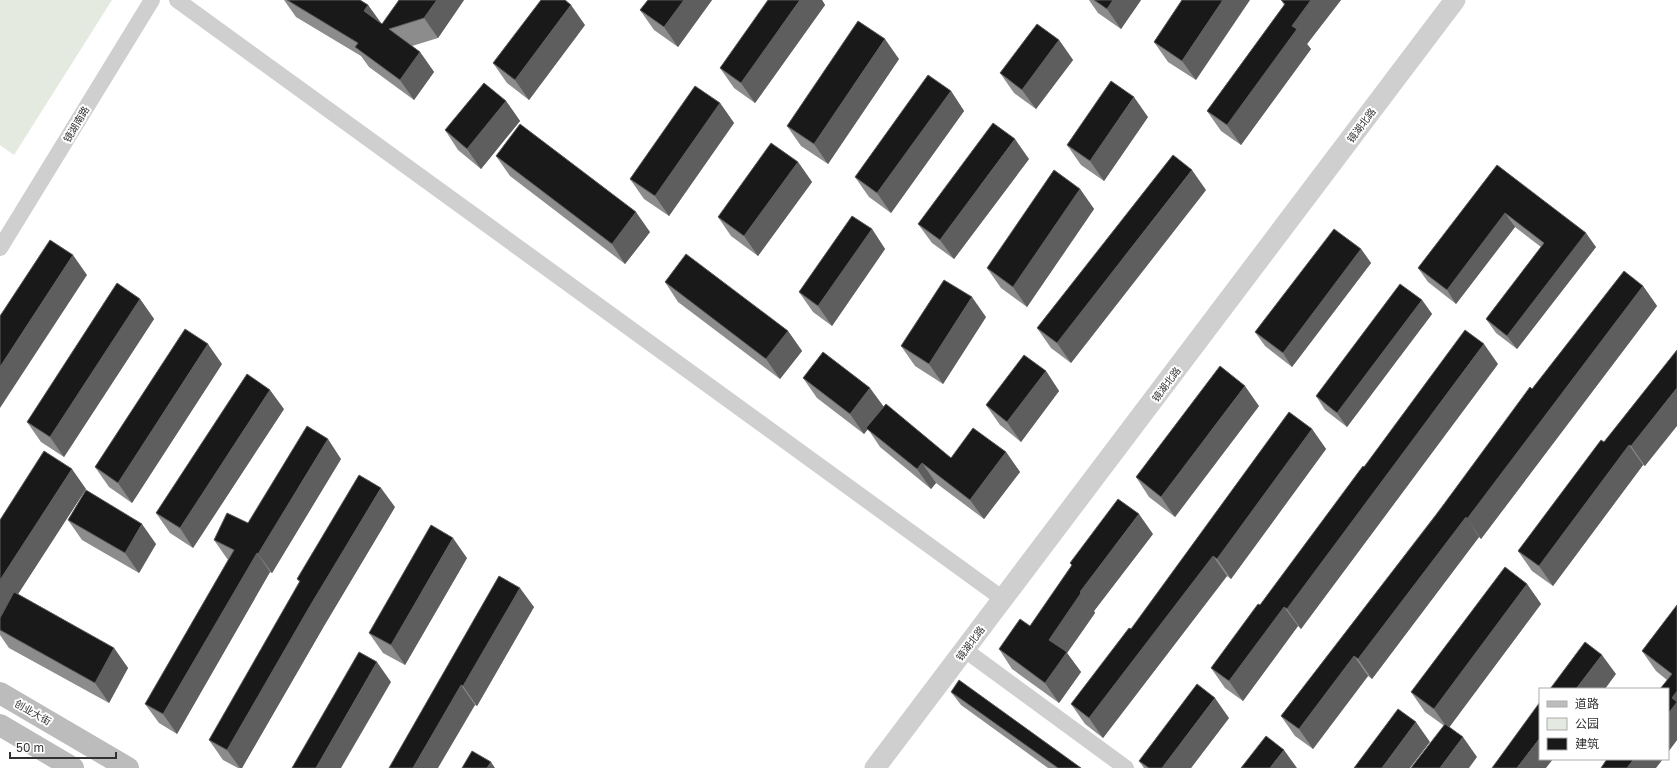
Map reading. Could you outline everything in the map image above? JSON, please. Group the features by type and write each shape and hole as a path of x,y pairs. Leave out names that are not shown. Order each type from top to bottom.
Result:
{"main road":[{"name":"创业大街","path":"0,693 128,768"},
{"path":"0,725 73,768"}],"street":[{"name":"镜湖南路","path":"0,248 152,0"},
{"path":"177,0 1003,599"},
{"name":"镜湖北路","path":"876,768 1456,0"},
{"path":"965,650 1126,768"}],"green space":[{"path":"0,0 112,0 14,155 0,145"}],"building":[{"path":"287,0 360,0 368,5 364,11 382,24 399,0 437,0 424,18 389,29 420,52 400,80 355,47 358,43"},
{"path":"541,0 565,0 571,5 515,80 493,63"},
{"path":"648,0 684,0 664,27 640,10"},
{"path":"768,0 800,0 741,83 720,68"},
{"path":"1094,0 1113,0 1107,9"},
{"path":"1182,0 1223,0 1182,61 1154,42"},
{"path":"1281,0 1311,0 1292,26 1297,29 1227,125 1207,111 1285,4"},
{"path":"858,21 885,39 814,144 787,126"},
{"path":"1037,24 1059,40 1022,90 1000,73"},
{"path":"928,75 951,91 877,193 855,177"},
{"path":"1111,81 1134,97 1090,161 1067,145"},
{"path":"484,83 506,101 467,149 445,130"},
{"path":"695,86 720,103 655,196 630,179"},
{"path":"993,123 1015,139 940,240 918,224"},
{"path":"520,124 636,212 612,244 496,156"},
{"path":"771,143 798,162 744,236 718,217"},
{"path":"1173,155 1192,170 1057,343 1037,328"},
{"path":"1497,165 1586,233 1507,336 1486,319 1544,243 1505,213 1447,290 1418,268"},
{"path":"1054,170 1080,189 1013,287 987,268"},
{"path":"852,216 872,229 818,306 799,292"},
{"path":"1334,229 1361,249 1283,353 1255,332"},
{"path":"50,240 73,255 0,367 0,316"},
{"path":"686,254 788,331 766,359 665,282"},
{"path":"1624,271 1643,286 1467,519 1466,517 1358,659 1354,656 1299,729 1281,716 1436,515 1530,387 1532,389"},
{"path":"944,280 972,297 929,364 901,346"},
{"path":"117,283 140,299 50,437 27,422"},
{"path":"1400,284 1422,300 1337,413 1316,396"},
{"path":"185,329 208,344 118,483 95,467"},
{"path":"1465,330 1484,344 1287,609 1284,607 1229,681 1211,668 1258,604 1260,605 1363,466 1364,467"},
{"path":"1677,350 1677,388 1631,446 1629,445 1539,566 1518,551 1601,440 1604,442"},
{"path":"823,352 870,388 850,414 803,378"},
{"path":"1024,355 1046,371 1007,422 986,405"},
{"path":"1220,366 1245,386 1161,497 1136,477"},
{"path":"247,374 270,390 180,528 156,513"},
{"path":"886,404 951,458 973,428 1006,452 970,500 922,463 917,469 866,428"},
{"path":"1289,412 1312,429 1217,559 1213,556 1089,718 1071,704 1129,628 1131,629"},
{"path":"307,426 328,439 258,554 257,553 163,714 145,704 234,550 214,540 227,513 248,523"},
{"path":"44,451 72,469 0,580 0,520"},
{"path":"359,475 381,488 310,606 227,750 209,740 300,581 297,579"},
{"path":"86,490 142,524 125,553 68,520"},
{"path":"1118,499 1139,514 1080,592 1081,593 1049,640 1067,652 1045,683 999,649 1020,619 1030,626 1072,565 1070,563"},
{"path":"431,525 453,538 391,645 369,633"},
{"path":"1505,567 1527,584 1434,709 1411,692"},
{"path":"499,576 520,588 413,768 389,768"},
{"path":"14,592 114,648 95,683 0,630 0,618"},
{"path":"1677,605 1677,691 1672,698 1677,702 1669,713 1669,688 1661,688 1672,674 1642,651"},
{"path":"1585,642 1602,655 1577,688 1551,688"},
{"path":"359,652 377,662 316,768 292,768"},
{"path":"959,680 1081,768 1058,768 951,692"},
{"path":"1197,684 1215,698 1162,768 1149,768 1139,761"},
{"path":"1539,703 1539,739 1517,768 1492,768"},
{"path":"1398,709 1416,722 1382,768 1354,768"},
{"path":"1445,724 1463,737 1440,768 1411,768"},
{"path":"1266,736 1284,750 1270,768 1241,768"},
{"path":"472,751 491,762 487,768 462,768"},
{"path":"1606,760 1633,760 1627,768 1601,768"}]}
